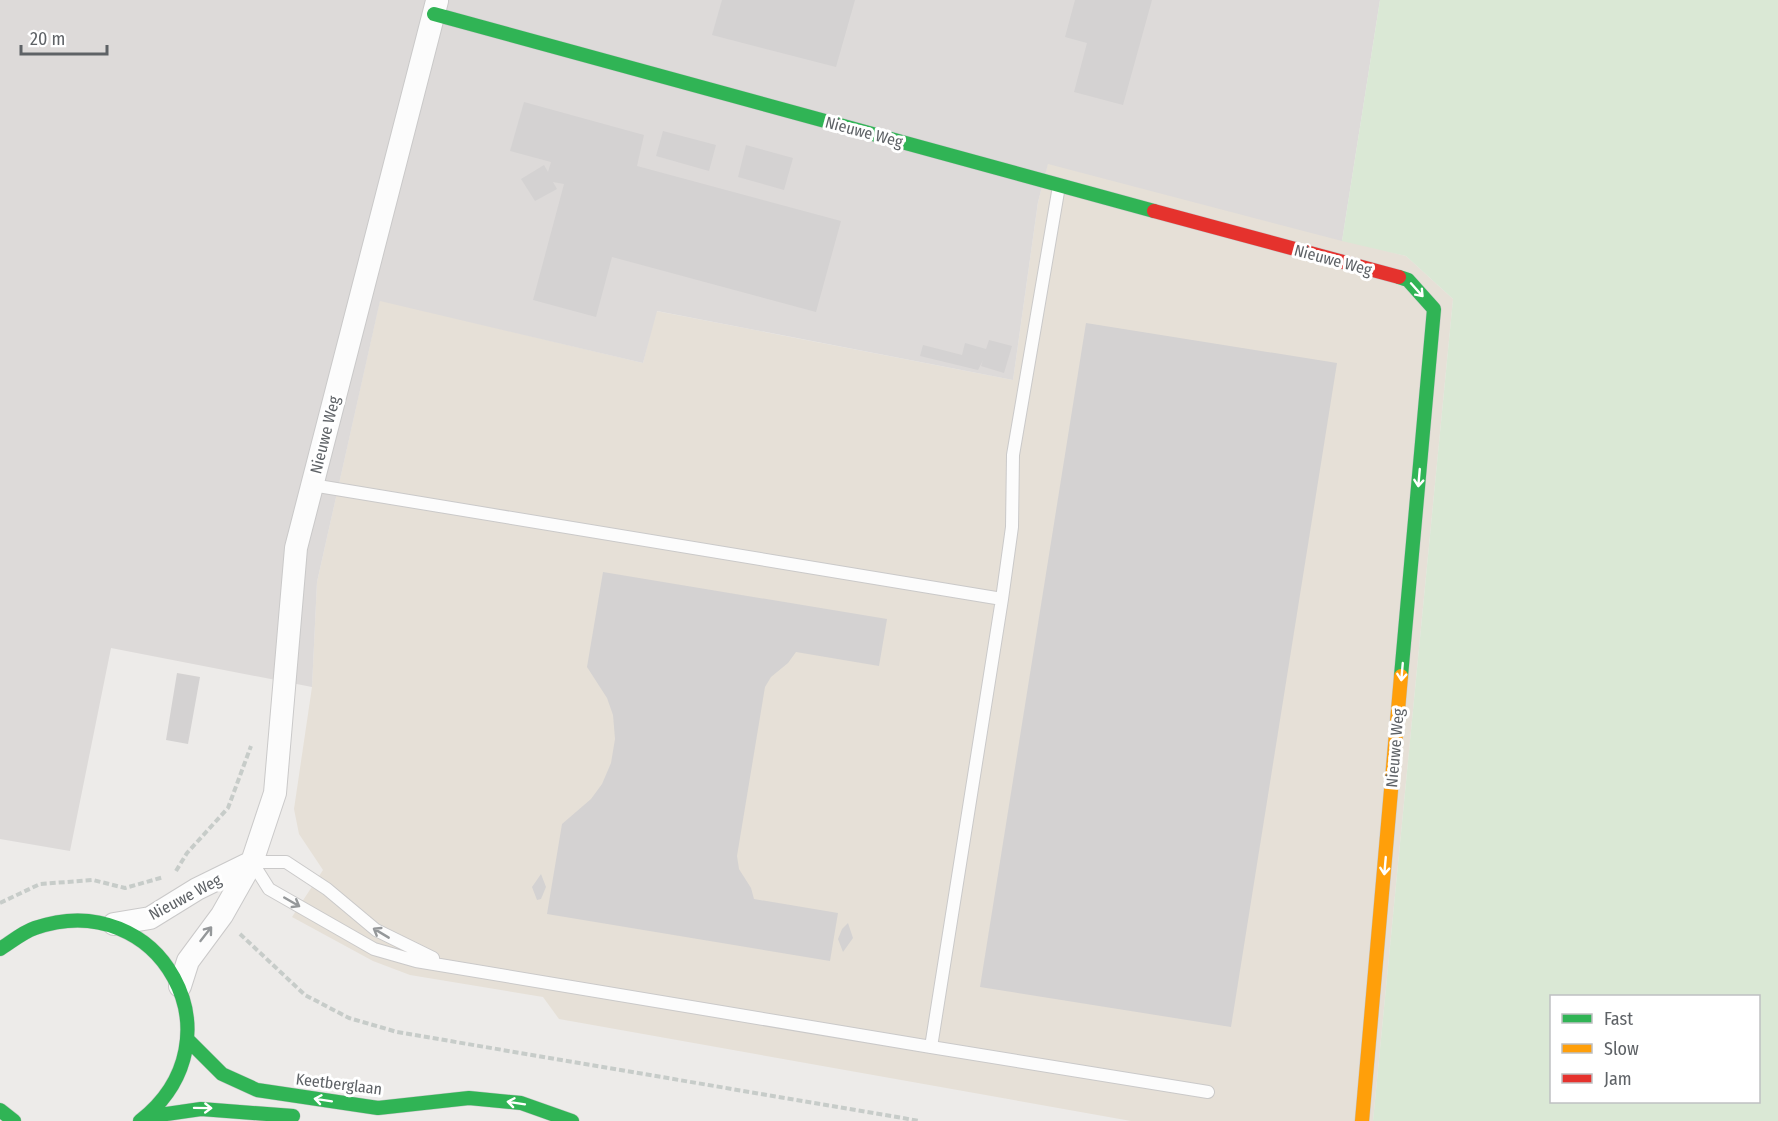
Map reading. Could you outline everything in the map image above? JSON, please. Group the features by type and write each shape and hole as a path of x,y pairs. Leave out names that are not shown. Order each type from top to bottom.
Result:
{"street":[{"name":"Nieuwe Weg","path":"180,986 188,961 222,915 252,862 275,794 296,548 436,7 1059,186 1408,280 1434,309 1362,1121"},
{"name":"Nieuwe Weg","path":"114,924 150,918 196,889 252,862"},
{"path":"0,949 30,928 54,920 74,918 114,924 137,935 154,949 172,970 180,986 188,1020 189,1041 175,1081 165,1097 143,1119"},
{"name":"Keetberglaan","path":"189,1041 222,1074 257,1090 378,1108 469,1098 521,1103 572,1121"},
{"path":"143,1119 174,1109 200,1107 306,1118"},
{"path":"0,1110 14,1121"}],"lane":[{"path":"931,1047 1012,527 1013,455 1059,186"},
{"path":"312,485 1002,599"},
{"path":"252,862 286,862 327,889 376,930 412,950 453,966"},
{"path":"252,862 269,889 374,949 416,961 1208,1092"}],"path":[{"path":"0,903 40,884 93,880 125,888 175,875 185,879 196,889"},
{"path":"222,915 258,953 305,995 349,1018 397,1032 920,1121"}],"shaded area":[{"path":"0,0 1380,0 1342,241 1048,164 1038,202 1013,380 657,311 643,363 380,301 317,582 312,687 111,648 70,851 0,839"},
{"path":"1048,163 1406,256 1453,299 1373,1121 1131,1121 559,1019 543,997 410,975 373,961 292,917 323,870 299,834 294,809 312,687 317,582 380,300 643,363 656,311 1013,380 1038,202"}],"green space":[{"path":"1380,0 1778,0 1778,1121 1373,1121 1453,299 1406,256 1342,241"}],"building":[{"path":"722,0 855,0 836,67 712,35"},
{"path":"1075,0 1152,0 1123,105 1074,92 1087,43 1065,37"},
{"path":"524,102 644,135 637,166 841,221 816,312 612,257 596,317 533,300 564,184 553,182 557,189 535,201 521,179 544,165 548,172 551,162 510,151"},
{"path":"663,131 716,145 709,171 656,156"},
{"path":"746,145 793,158 784,190 738,177"},
{"path":"1086,323 1337,363 1231,1027 980,987"},
{"path":"989,340 1012,346 1004,373 981,366 983,360 978,370 920,356 923,345 962,355 965,343 986,349"},
{"path":"603,572 887,619 879,666 796,652 788,663 771,677 765,687 737,856 739,869 751,888 754,899 838,913 830,961 547,914 562,824 591,799 602,784 611,763 615,739 613,715 607,698 587,667"},
{"path":"177,673 200,677 188,744 166,740"},
{"path":"541,874 546,887 541,899 537,900 532,887"},
{"path":"848,923 853,938 843,952 838,939 842,929"}],"traffic: fast":[{"path":"434,14 1154,211"},
{"path":"1399,277 1408,280 1434,309 1401,676"},
{"path":"0,949 35,928 80,921 119,928 151,949 174,978 186,1013 185,1050 171,1087 140,1121"},
{"path":"189,1041 222,1074 257,1090 378,1108 469,1098 521,1103 572,1121"},
{"path":"146,1117 201,1109 293,1116"},
{"path":"0,1110 14,1121"}],"traffic: slow":[{"path":"1362,1121 1401,676"}],"traffic: jam":[{"path":"1154,211 1399,277"}]}
